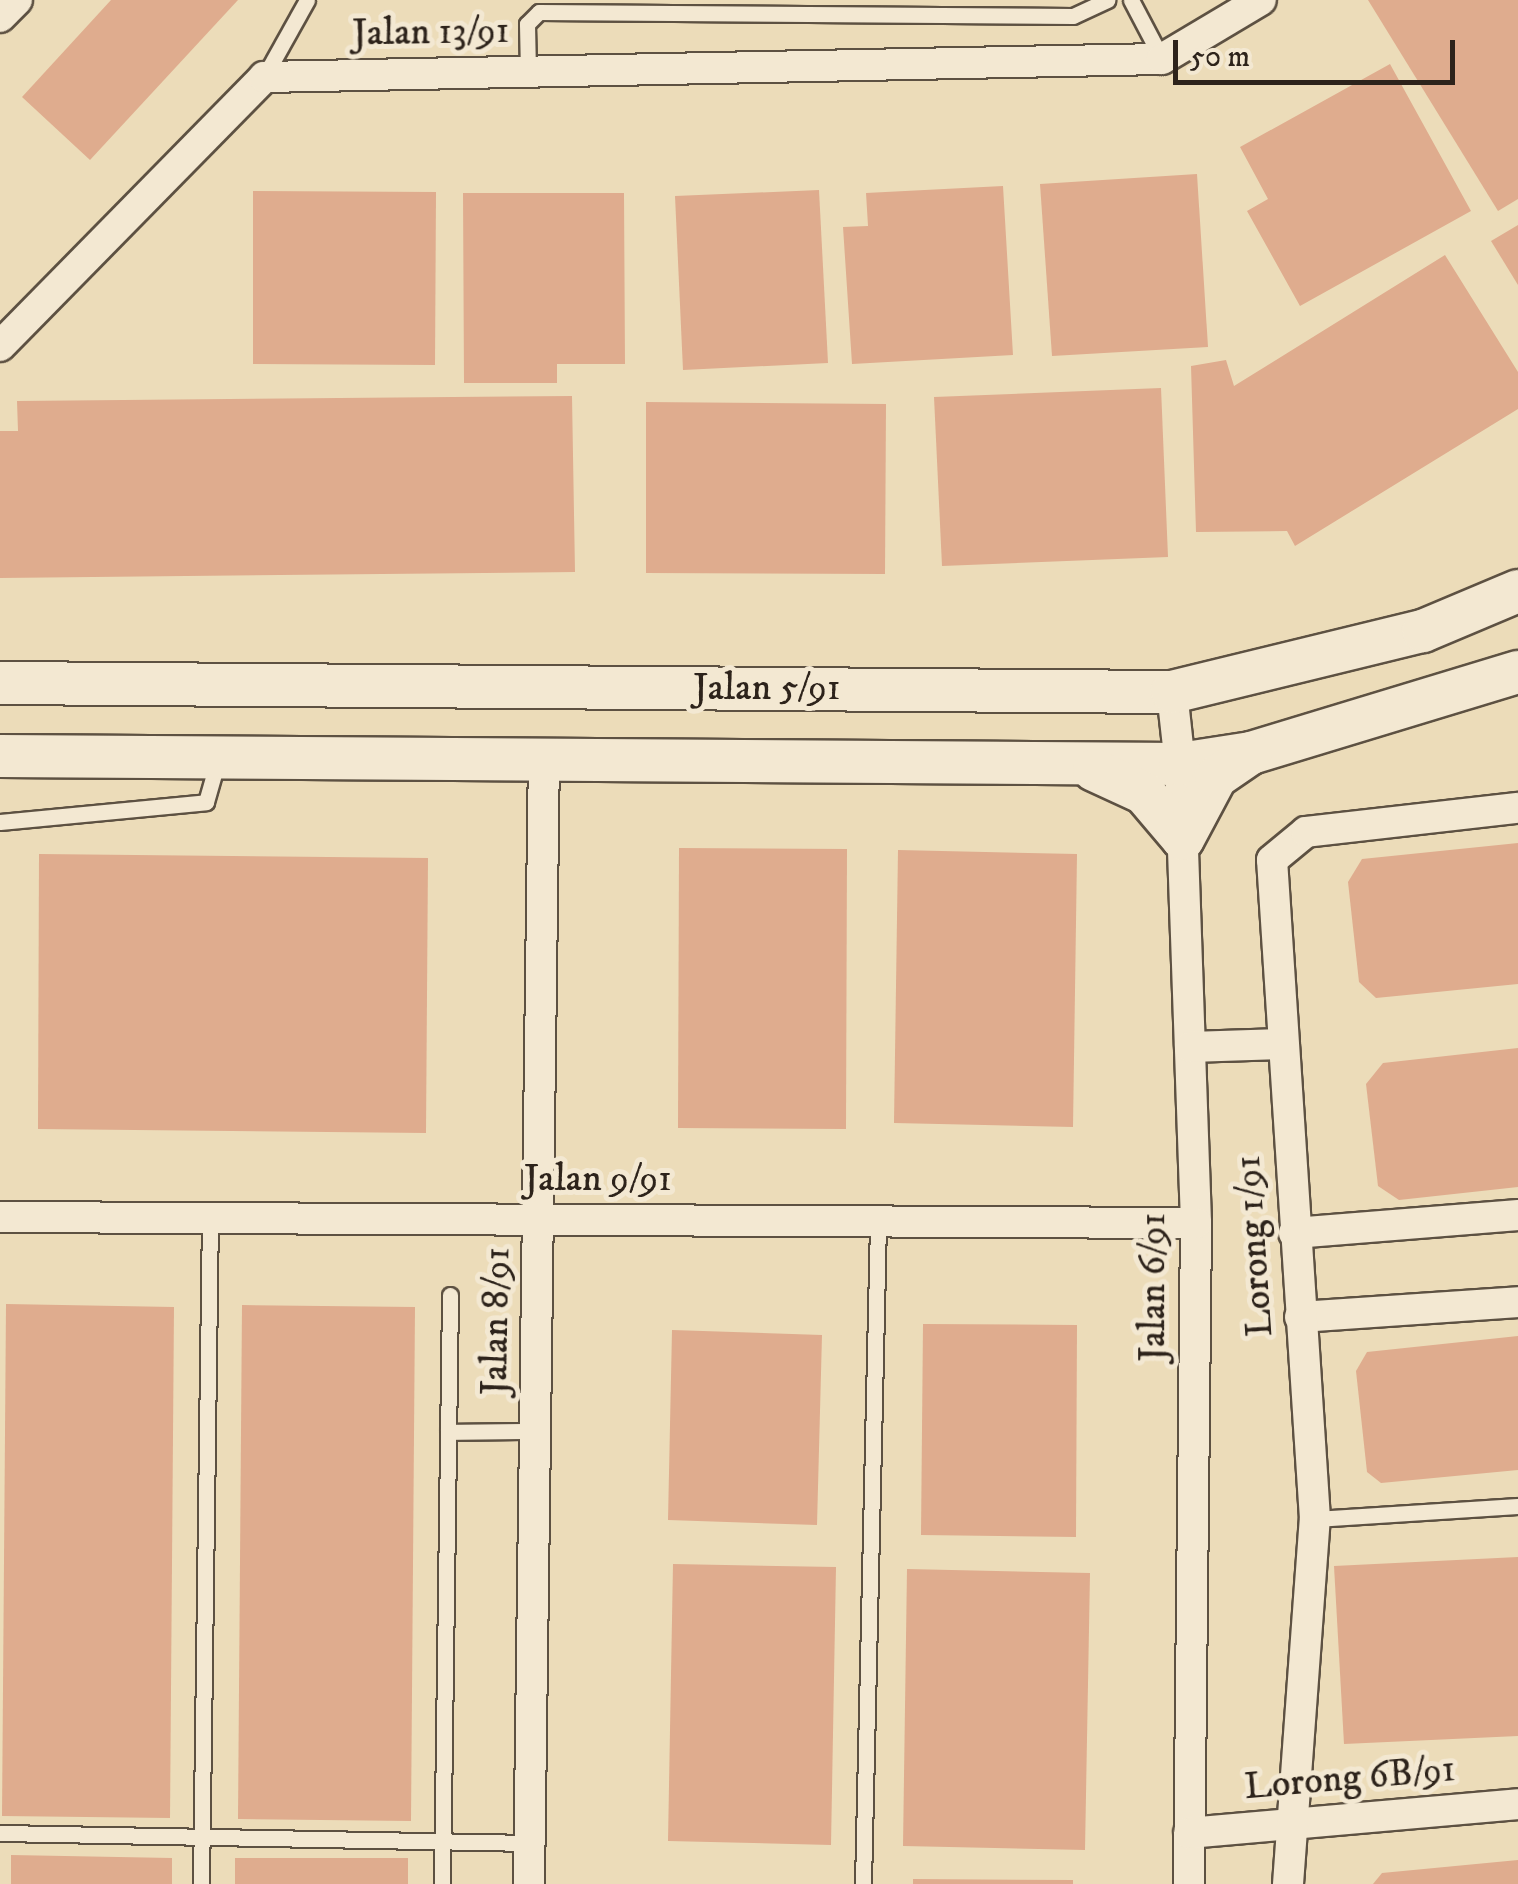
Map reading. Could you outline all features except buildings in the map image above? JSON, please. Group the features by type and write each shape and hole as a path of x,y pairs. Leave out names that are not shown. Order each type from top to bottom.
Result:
{"street":[{"path":"0,17 18,0"},
{"name":"Jalan 13/91","path":"264,77 1162,59 1261,0"},
{"path":"0,346 264,77"},
{"name":"Jalan 5/91","path":"0,683 1172,692 1424,631 1518,591"},
{"name":"Jalan 5/91","path":"0,756 1180,764 1251,752 1518,672"},
{"name":"Jalan 6/91","path":"1172,692 1180,764 1196,1223 1189,1884"},
{"path":"1080,764 1144,793 1183,839 1216,777 1251,752"},
{"name":"Jalan 8/91","path":"529,1884 544,760"},
{"name":"Lorong 1/91","path":"1288,1884 1289,1824 1314,1518 1272,860 1306,832 1518,808"},
{"path":"1190,1047 1282,1044"},
{"path":"1294,1232 1518,1215"},
{"name":"Jalan 9/91","path":"0,1217 1196,1223"},
{"path":"1300,1317 1518,1302"},
{"name":"Lorong 6B/91","path":"1189,1833 1518,1804"}],"lane":[{"path":"264,77 307,0"},
{"path":"528,72 528,24 539,12 1073,16 1108,0"},
{"path":"1132,0 1162,59"},
{"path":"0,822 206,802 218,757"},
{"path":"201,1884 210,1218"},
{"path":"863,1884 878,1222"},
{"path":"442,1884 450,1295"},
{"path":"448,1432 535,1431"},
{"path":"1314,1518 1518,1506"},
{"path":"0,1833 530,1844"}]}
